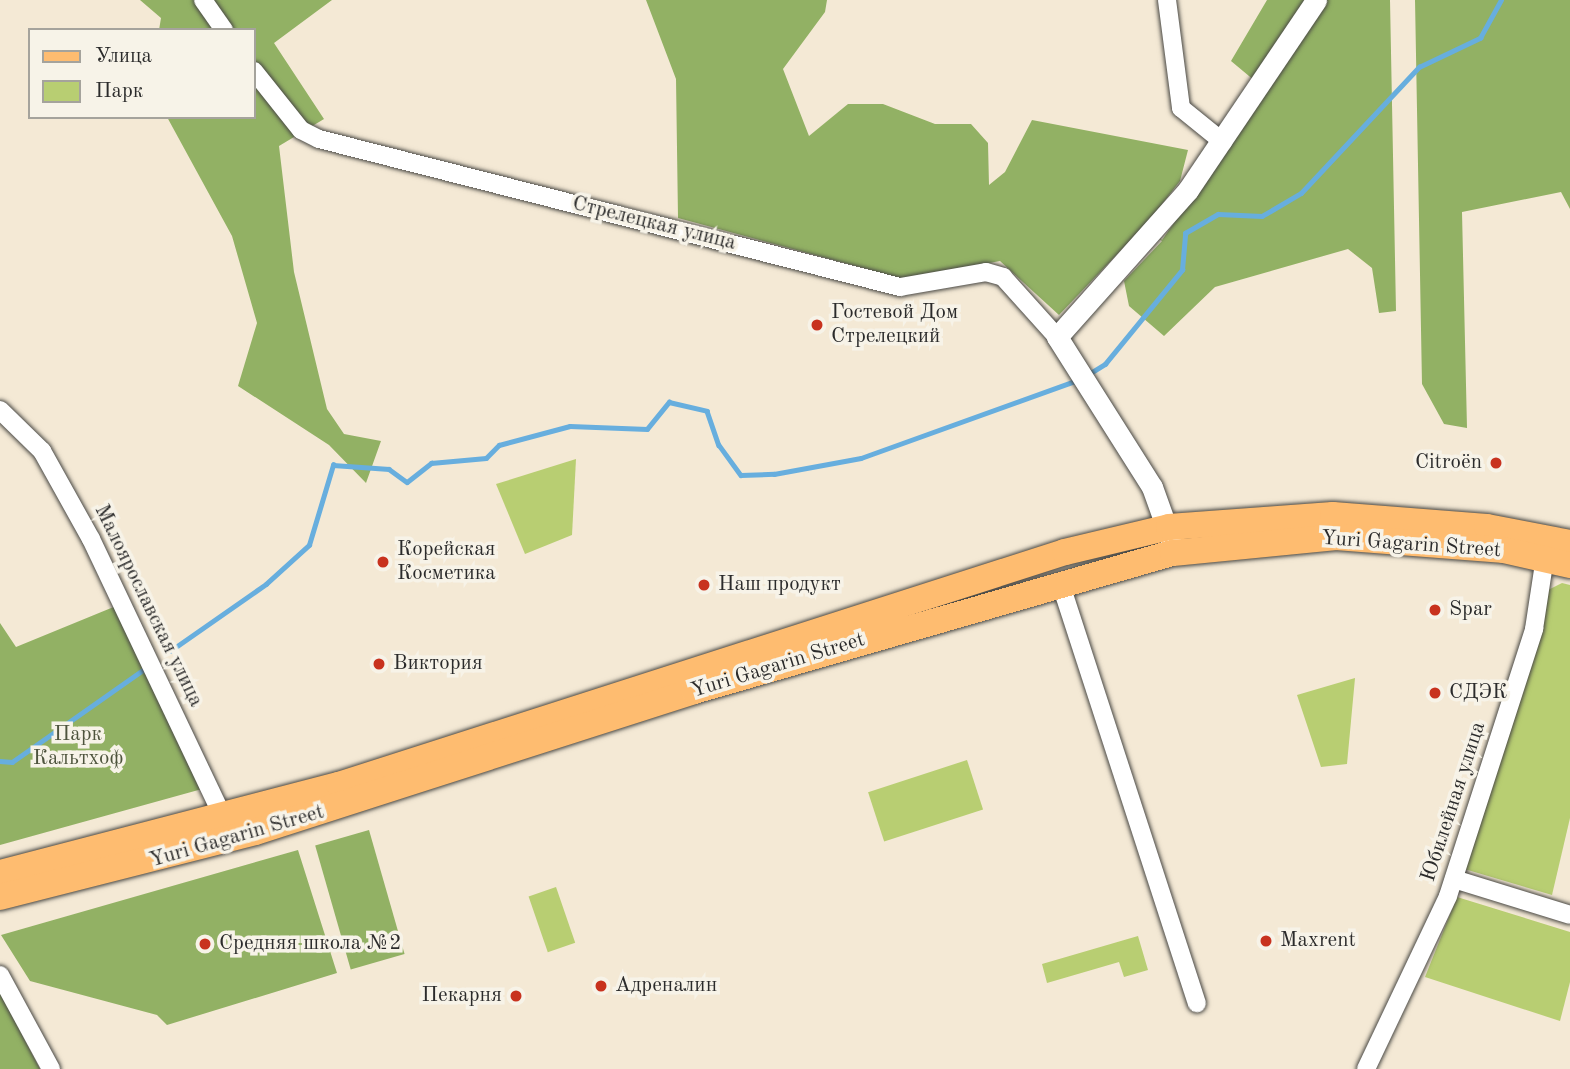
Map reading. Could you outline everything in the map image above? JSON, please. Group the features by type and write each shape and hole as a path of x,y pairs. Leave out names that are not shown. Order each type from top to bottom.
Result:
{"main road":[{"name":"Yuri Gagarin Street","path":"0,873 228,828 1065,552 1171,540 1336,537 1554,546 1570,565"},
{"name":"Yuri Gagarin Street","path":"0,897 1060,582 1171,540"}],"street":[{"path":"203,0 223,28"},
{"path":"1167,0 1181,108 1223,142"},
{"path":"1058,337 1154,231 1223,142 1316,0"},
{"name":"Стрелецкая улица","path":"256,74 301,130 319,139 900,287 986,272 1003,277 1058,337 1152,487 1171,540"},
{"name":"Малоярославская улица","path":"0,410 42,451 71,503 228,828"},
{"name":"Юбилейная улица","path":"1366,1069 1454,879 1534,629 1554,546"},
{"path":"1060,582 1197,1003"},
{"path":"1454,879 1570,915"},
{"path":"0,975 51,1069"}],"green space":[{"path":"140,0 332,0 274,43 324,119 279,146 294,272 327,409 344,434 381,441 366,483 329,445 238,386 257,323 232,236 168,119 256,119 256,28 159,28 161,18"},
{"path":"646,0 827,0 825,12 783,69 809,136 848,104 883,104 935,124 971,124 988,143 989,185 1005,172 1032,120 1188,150 1180,181 1145,226 1162,240 1267,91 1231,61 1267,0 1390,0 1396,311 1379,313 1372,268 1348,249 1215,287 1164,336 1129,306 1124,281 1162,241 1144,226 1059,315 1000,261 904,279 678,218 676,79"},
{"path":"1415,0 1570,0 1570,209 1561,192 1462,212 1467,428 1444,424 1422,384"},
{"path":"576,459 572,535 525,554 496,484"},
{"path":"1562,583 1570,585 1570,818 1552,895 1461,868 1542,593"},
{"name":"Парк Кальтхоф","path":"116,606 202,789 0,845 0,623 16,647"},
{"path":"1355,678 1347,764 1321,767 1297,695"},
{"path":"967,760 983,809 884,842 868,792"},
{"path":"369,830 405,954 351,969 315,845"},
{"path":"298,850 337,973 167,1025 157,1015 30,981 1,935"},
{"path":"556,887 575,943 548,952 529,896"},
{"path":"1457,897 1570,932 1570,982 1560,1021 1425,977"},
{"path":"1138,936 1148,970 1124,977 1119,962 1047,983 1042,964"},
{"path":"0,993 40,1069 0,1069"}],"waterway":[{"path":"1089,374 1105,364 1182,270 1185,233 1218,214 1262,216 1301,193 1419,67 1480,38 1501,0"},
{"path":"170,651 266,584 309,545 333,465 389,469 407,482 431,463 486,458 499,445 570,426 647,429 669,402 707,411 719,445 741,475 774,474 861,458 1078,380"},
{"path":"0,761 12,762 147,667"}],"place":[{"name":"Гостевой Дом Стрелецкий","path":"817,325"},
{"name":"Citroën","path":"1496,463"},
{"name":"Корейская Косметика","path":"383,562"},
{"name":"Наш продукт","path":"704,585"},
{"name":"Spar","path":"1435,610"},
{"name":"Виктория","path":"379,664"},
{"name":"СДЭК","path":"1435,693"},
{"name":"Maxrent","path":"1266,941"},
{"name":"Средняя школа №2","path":"205,944"},
{"name":"Адреналин","path":"601,986"},
{"name":"Пекарня","path":"516,996"}]}
